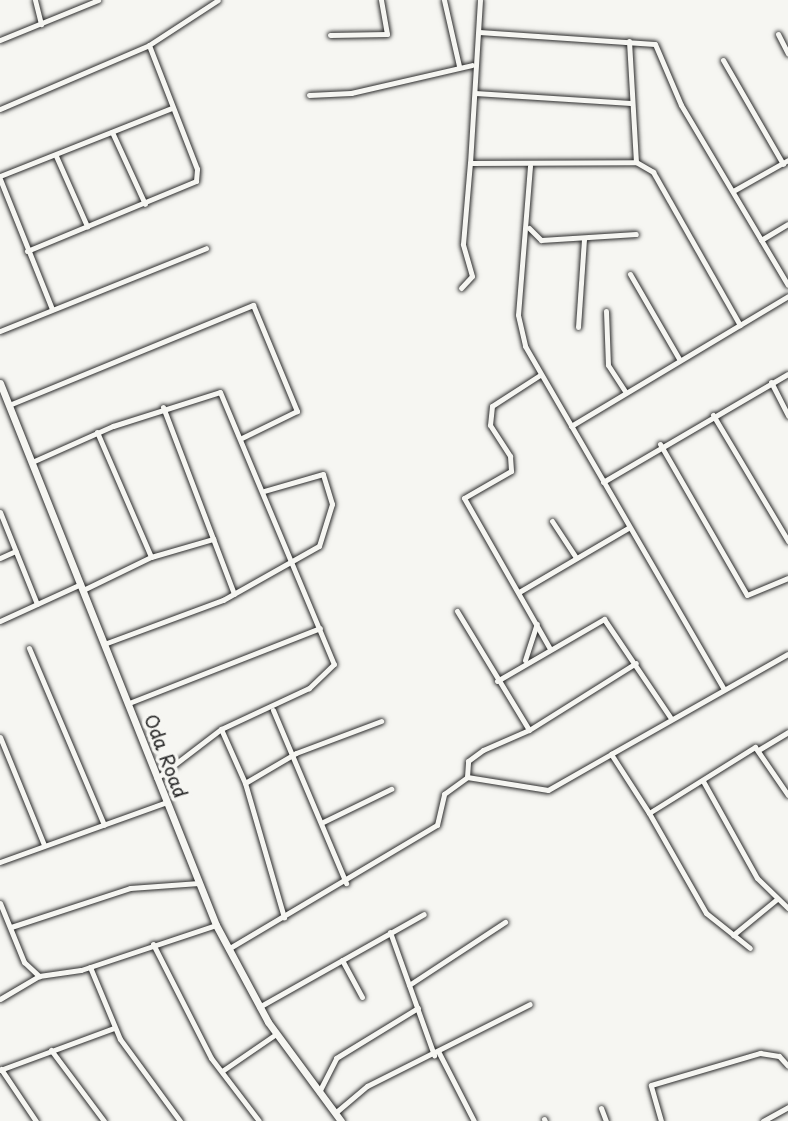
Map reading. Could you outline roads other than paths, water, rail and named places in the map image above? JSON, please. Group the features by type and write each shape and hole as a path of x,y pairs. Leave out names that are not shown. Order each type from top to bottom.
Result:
{"street":[{"path":"35,0 41,24"},
{"path":"0,40 98,0"},
{"path":"0,109 149,45 218,0"},
{"path":"330,36 387,34 381,0"},
{"path":"444,0 459,66"},
{"path":"461,288 472,277 463,244 475,93 472,65 479,32 480,0"},
{"path":"479,32 656,45 681,105 788,285"},
{"path":"778,34 788,54"},
{"path":"628,41 636,162"},
{"path":"27,251 196,181 199,174 149,45"},
{"path":"723,60 785,162 733,191"},
{"path":"309,95 351,93 472,65"},
{"path":"475,93 631,103"},
{"path":"52,309 0,178 172,108"},
{"path":"112,132 145,204"},
{"path":"56,156 88,226"},
{"path":"470,163 530,166 636,162 653,172 740,325"},
{"path":"530,166 529,228 518,315 540,375 723,688"},
{"path":"761,240 788,224"},
{"path":"529,228 538,240 636,234"},
{"path":"578,327 584,239"},
{"path":"0,331 206,248"},
{"path":"630,274 679,359"},
{"path":"571,426 625,391 788,296"},
{"path":"9,405 253,305 297,411 242,439"},
{"path":"606,310 608,365 625,391"},
{"path":"603,482 660,444 788,374"},
{"path":"540,375 500,396 490,410 490,425 510,456 511,471 464,498 549,647"},
{"path":"771,382 788,416"},
{"name":"Oda Road","path":"0,383 227,950 276,1034 341,1121"},
{"path":"32,462 97,432 216,390 242,439 320,628 333,671 273,710 221,729 157,778"},
{"path":"163,407 234,594"},
{"path":"713,415 788,541"},
{"path":"97,432 151,557"},
{"path":"660,444 747,594 788,578"},
{"path":"104,644 234,594 293,562 321,542 332,503 326,480 320,473 264,491"},
{"path":"0,512 37,604"},
{"path":"552,521 575,556"},
{"path":"519,592 575,556 628,528"},
{"path":"0,621 151,557 213,539"},
{"path":"0,558 16,551"},
{"path":"457,611 529,730"},
{"path":"497,681 525,660 604,619 670,717"},
{"path":"525,660 537,624"},
{"path":"130,703 320,628"},
{"path":"29,648 104,825"},
{"path":"227,950 346,883 437,825 444,794 467,777 548,790 670,717 788,654"},
{"path":"467,777 468,761 529,730 636,663"},
{"path":"273,710 296,753 346,883"},
{"path":"245,783 296,753 381,721"},
{"path":"221,729 245,783 284,917"},
{"path":"649,813 703,781 745,750 760,750 788,732"},
{"path":"0,737 44,845"},
{"path":"760,750 788,795"},
{"path":"611,754 649,813 706,913 750,948"},
{"path":"703,781 757,878 788,908"},
{"path":"323,822 391,789"},
{"path":"0,862 167,802"},
{"path":"11,927 130,888 199,883"},
{"path":"733,935 777,899"},
{"path":"0,903 24,962 39,976"},
{"path":"259,1007 424,914"},
{"path":"409,985 506,922"},
{"path":"0,999 39,976 90,967 216,925"},
{"path":"390,932 437,1054 474,1121"},
{"path":"153,944 222,1071 259,1121"},
{"path":"342,960 362,997"},
{"path":"90,967 114,1028 180,1121"},
{"path":"335,1113 367,1086 437,1054 530,1004"},
{"path":"319,1092 336,1058 418,1008"},
{"path":"36,1121 0,1070 114,1028"},
{"path":"222,1071 276,1034"},
{"path":"61,1046 61,1060"},
{"path":"51,1050 104,1121"},
{"path":"661,1121 650,1085 760,1054 779,1056 788,1066"},
{"path":"763,1121 788,1107"},
{"path":"601,1108 606,1121"}]}
